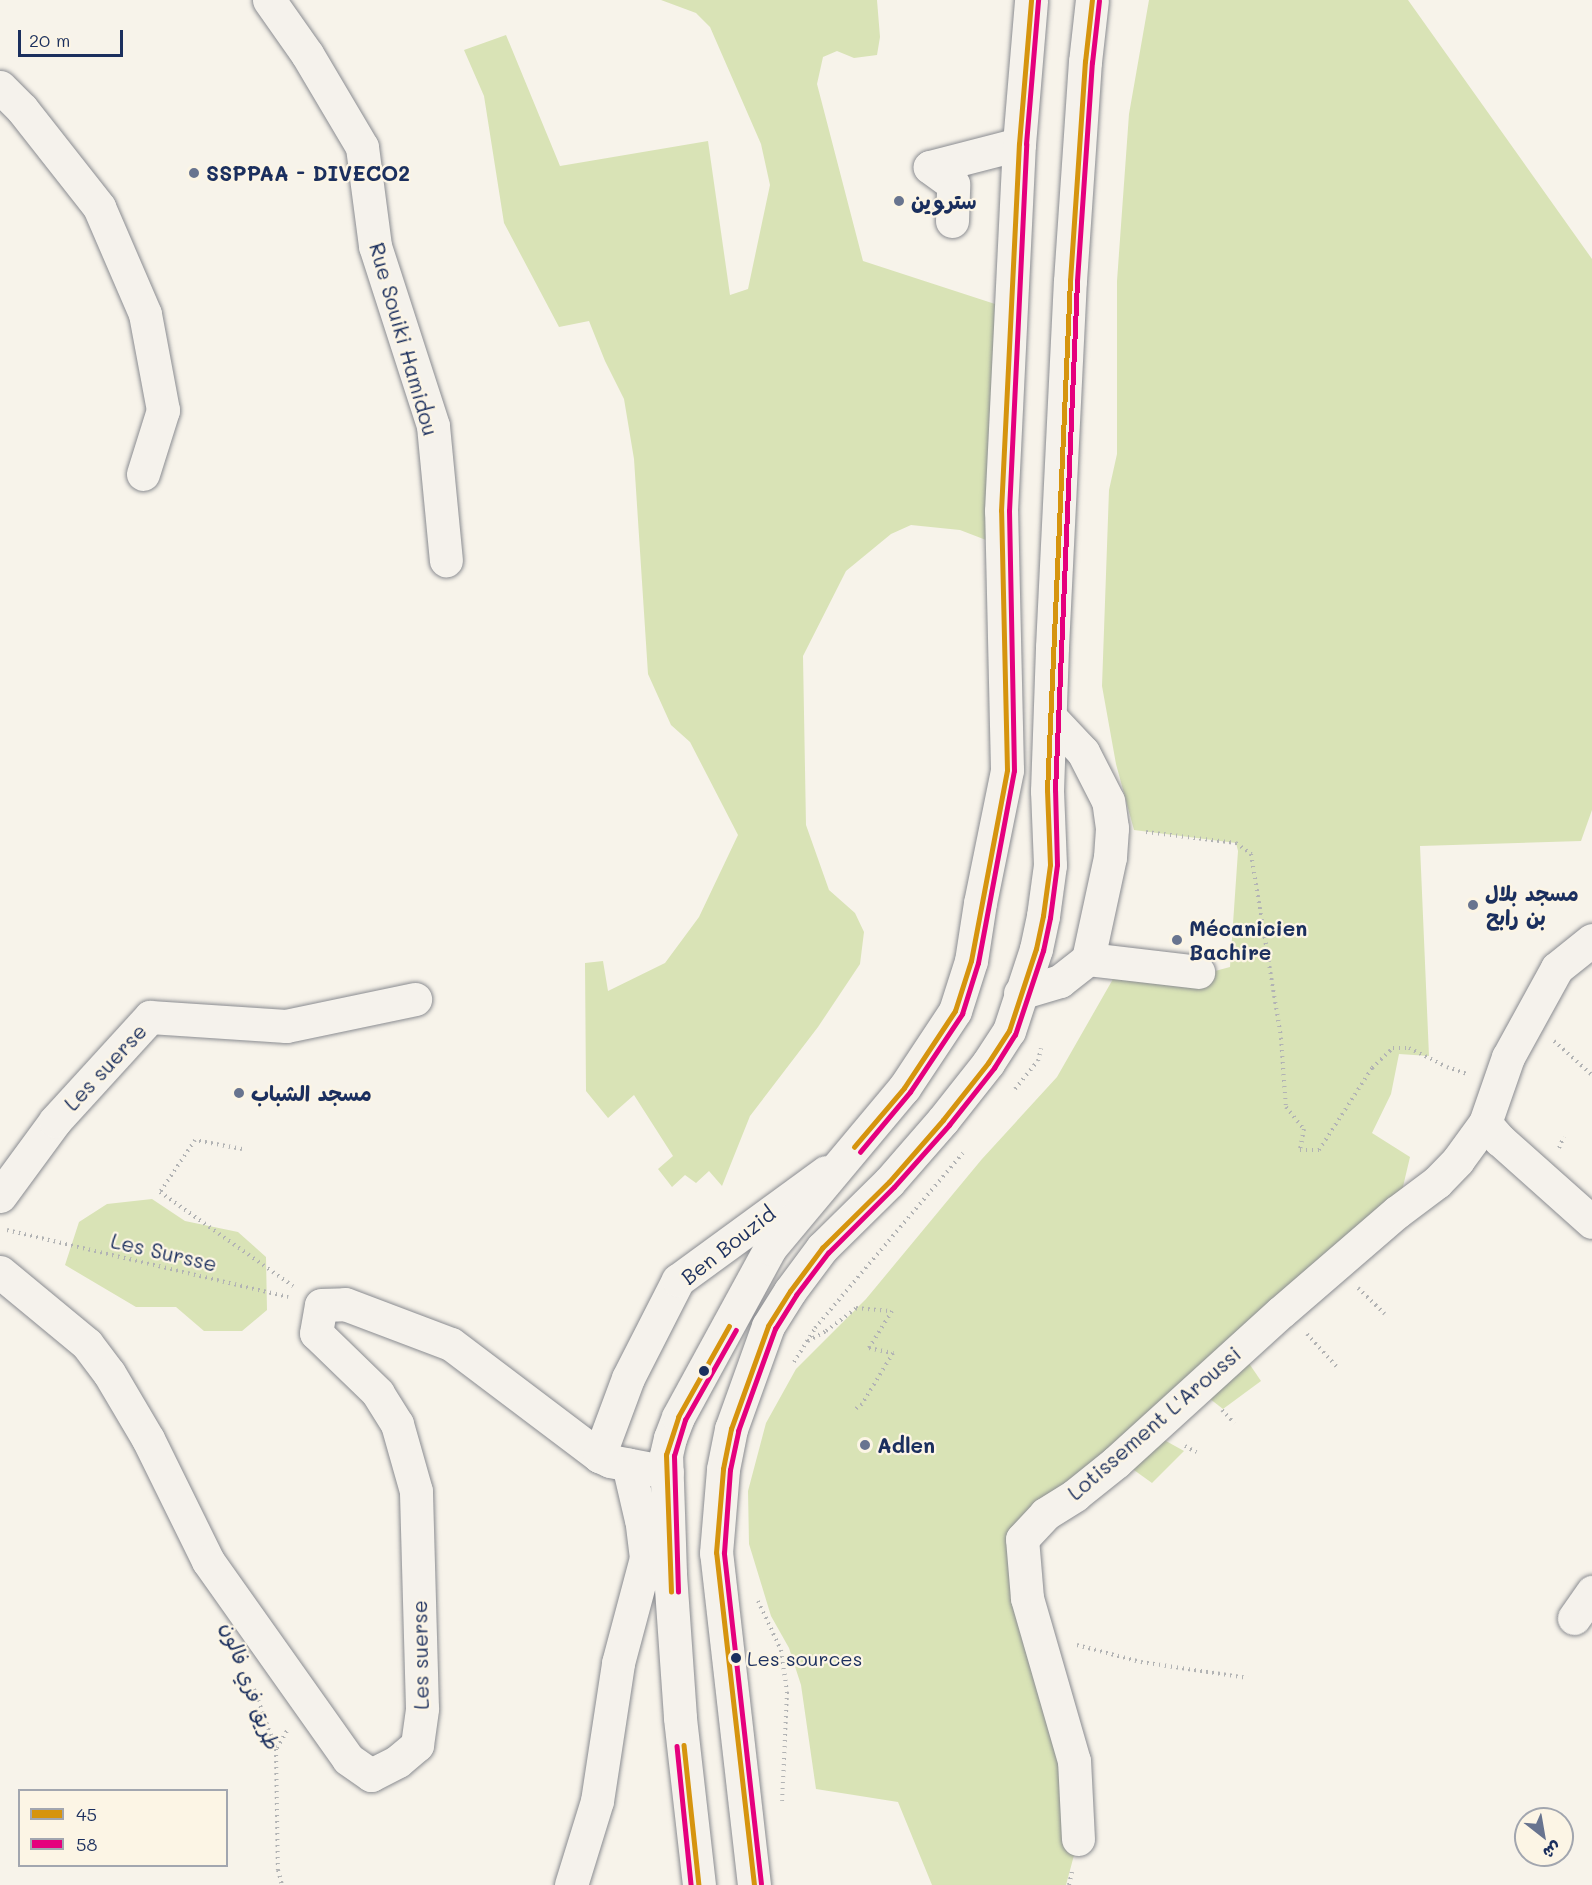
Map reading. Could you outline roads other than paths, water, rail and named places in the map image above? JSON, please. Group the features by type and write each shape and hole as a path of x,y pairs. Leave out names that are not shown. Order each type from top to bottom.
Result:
{"main road":[{"name":"Rue Souiki Hamidou","path":"269,0 306,54 362,147 375,246 433,426 446,560"},
{"path":"699,1885 680,1706 670,1574 666,1455 678,1418 770,1248 904,1088 955,1011 971,961 982,892 1007,770 1001,512 1019,144 1031,0"},
{"path":"754,1885 716,1553 723,1469 731,1429 768,1326 790,1291 822,1248 889,1182 988,1064 1010,1030 1036,949 1050,865 1047,791 1052,647 1070,281 1085,62 1092,0"},
{"path":"0,87 22,109 99,207 146,314 164,410 143,474"},
{"path":"952,221 953,184 930,167 1019,144"},
{"path":"1020,993 1060,981 1088,959 1110,856 1112,828 1108,801 1097,775 1083,752 1051,718"},
{"name":"Lotissement L'Aroussi","path":"1078,1839 1074,1761 1027,1598 1022,1539 1045,1514 1075,1495 1116,1462 1284,1309 1397,1212 1437,1182 1458,1160 1485,1123 1508,1057 1557,968 1592,940"},
{"path":"1088,959 1197,972"},
{"name":"Les suerse","path":"0,1196 55,1121 150,1017 286,1026 415,999"},
{"path":"1485,1123 1500,1140 1592,1222"},
{"name":"Ben Bouzid","path":"613,1460 628,1378 678,1280 844,1158"},
{"name":"Les suerse","path":"0,1272 87,1344 109,1373 148,1439 208,1561 348,1759 371,1775 398,1761 417,1745 422,1708 416,1491 397,1424 378,1393 316,1333 321,1305 345,1304 451,1344 613,1460"},
{"path":"613,1460 667,1472"},
{"path":"571,1885 597,1801 618,1664 646,1558 641,1520 613,1460"}],"place":[{"name":"SSPPAA - DIVECO2","path":"194,173"},
{"name":"ستروين","path":"899,201"},
{"name":"مسجد بلال بن رابح","path":"1473,905"},
{"name":"Mécanicien Bachire","path":"1177,940"},
{"name":"مسجد الشباب","path":"239,1093"},
{"name":"Adlen","path":"865,1445"},
{"name":"Les sources","path":"736,1658"}]}
